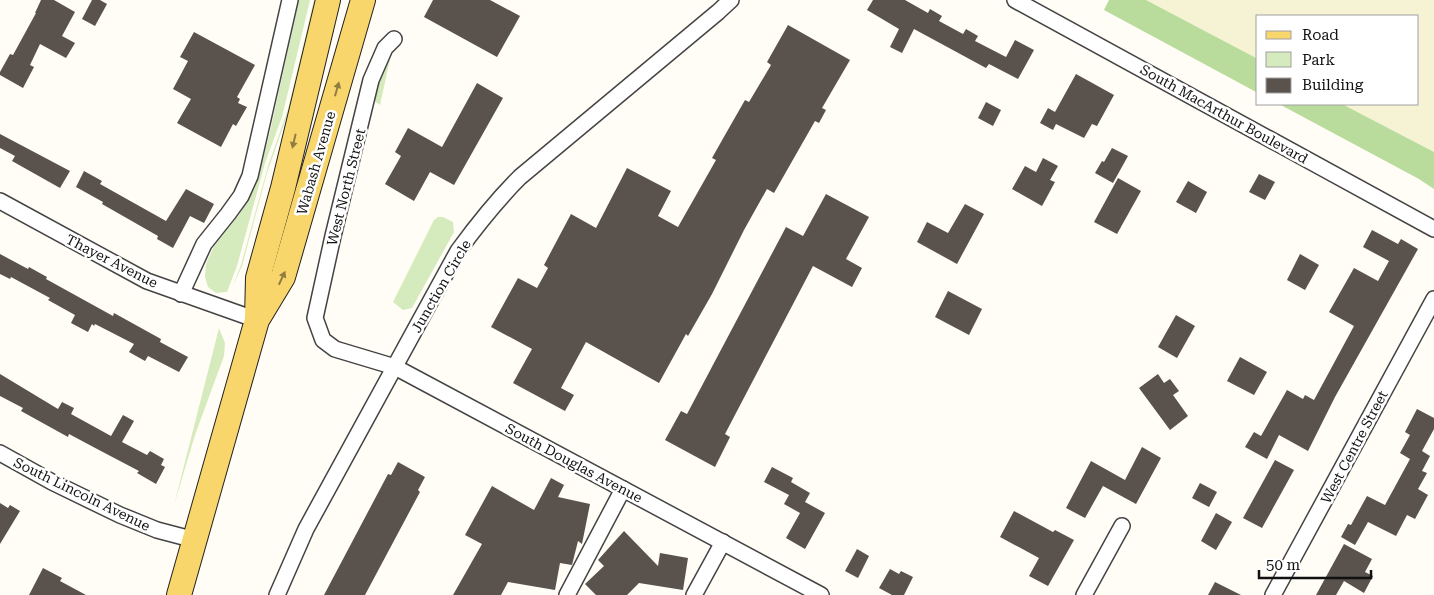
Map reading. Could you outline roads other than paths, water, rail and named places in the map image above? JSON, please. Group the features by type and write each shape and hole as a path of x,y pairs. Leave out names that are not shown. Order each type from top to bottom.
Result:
{"main road":[{"name":"Wabash Avenue","path":"179,595 257,320 258,278 283,188 328,0"},
{"name":"Wabash Avenue","path":"257,320 283,277 363,0"}],"street":[{"path":"181,294 204,244 241,196 250,176 290,0"},
{"name":"Junction Circle","path":"277,595 306,529 458,251 499,198 520,177 731,0"},
{"name":"South MacArthur Boulevard","path":"1014,0 1040,6 1434,229"},
{"name":"West North Street","path":"323,340 315,318 333,236 371,80 385,48 394,40"},
{"name":"Thayer Avenue","path":"0,201 147,281 257,320"},
{"name":"West Centre Street","path":"1273,595 1434,299"},
{"name":"South Douglas Avenue","path":"323,340 336,348 395,367 821,595"},
{"name":"South Lincoln Avenue","path":"0,453 52,482 120,515 157,530 194,540"},
{"path":"567,595 623,489"},
{"path":"1084,595 1122,526"},
{"path":"694,595 723,542"}]}
